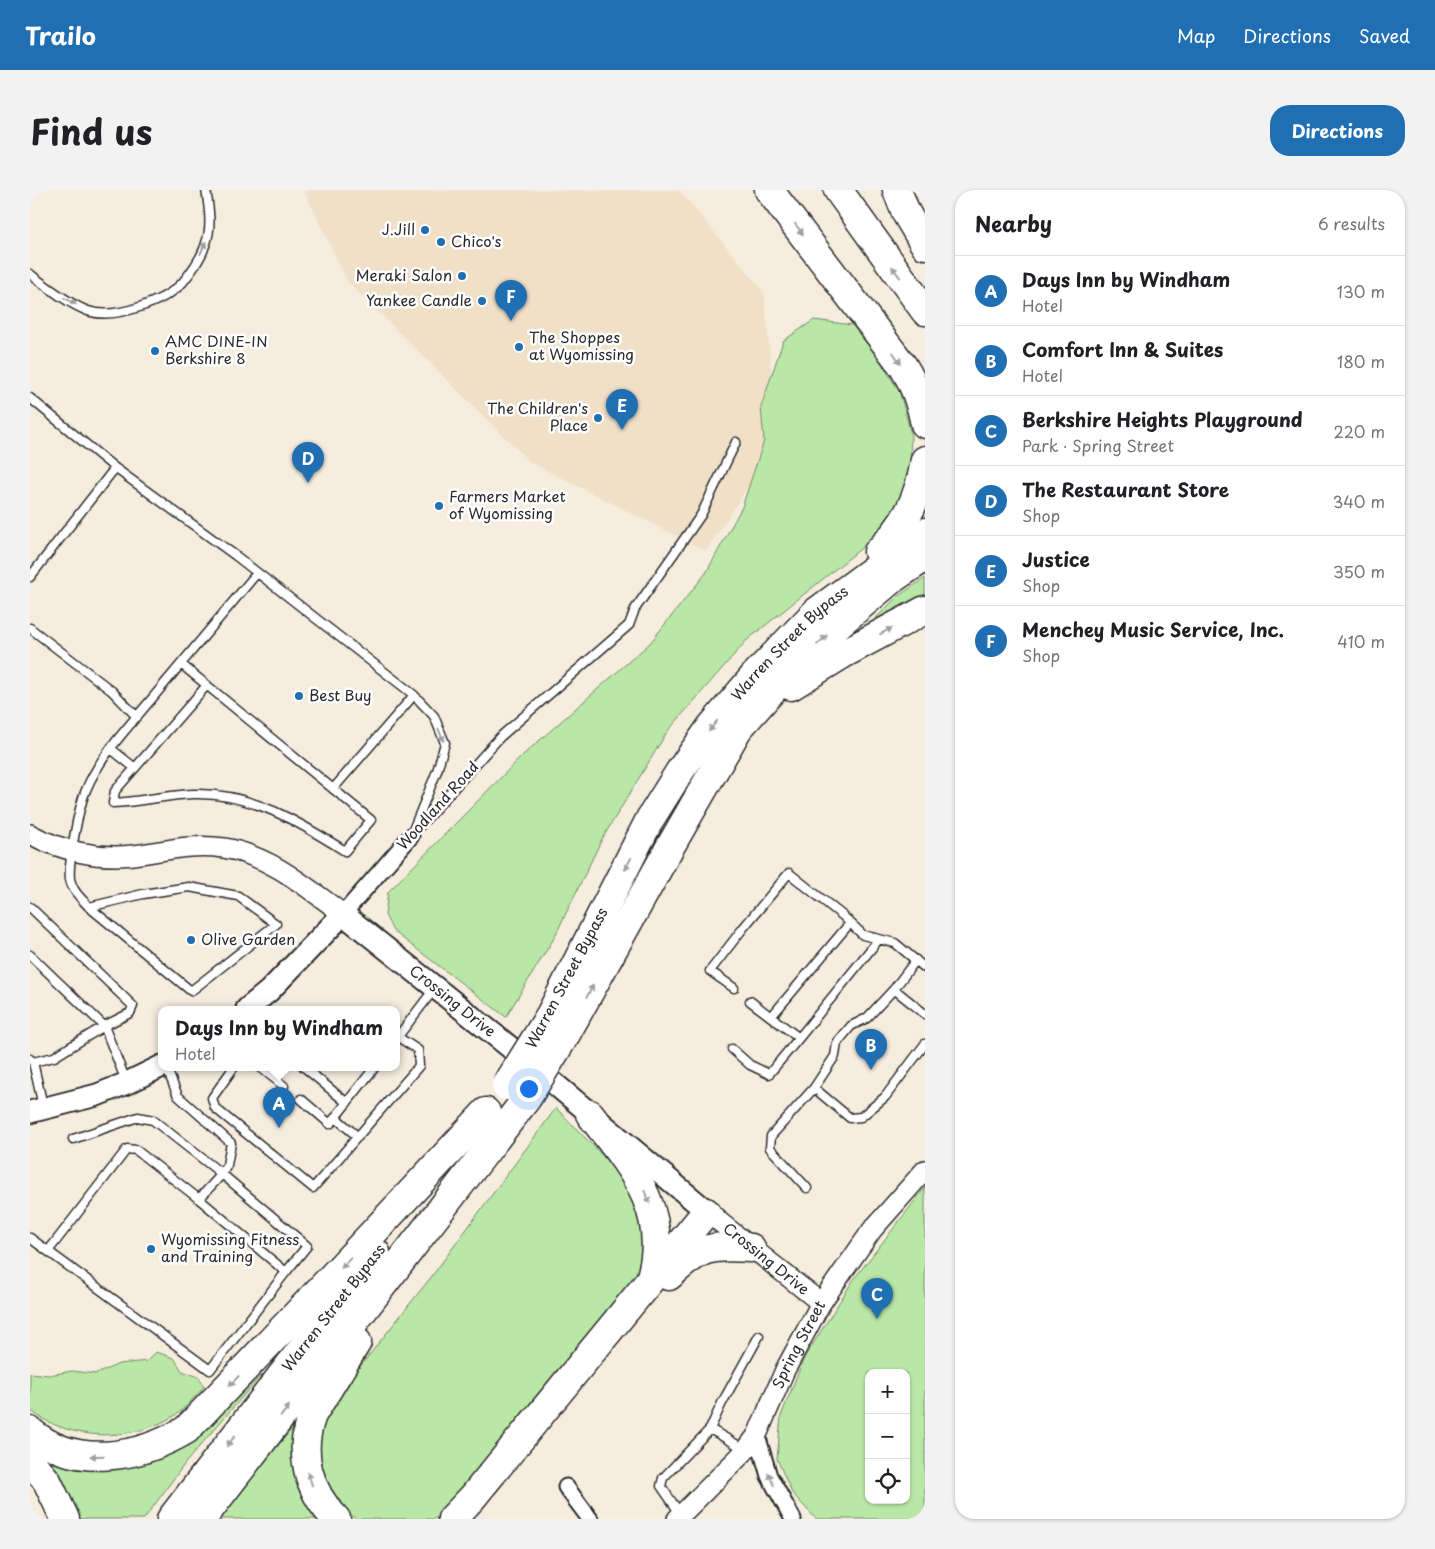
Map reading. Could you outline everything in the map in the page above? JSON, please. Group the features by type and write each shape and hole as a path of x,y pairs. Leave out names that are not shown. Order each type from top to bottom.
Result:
{"highway":[{"path":"770,190 903,366 918,394 925,424"},
{"path":"838,190 925,311"},
{"path":"897,190 906,212 925,245"},
{"path":"816,612 896,535 915,499 921,483 925,460"},
{"name":"Warren Street Bypass","path":"558,1026 650,819 680,771 711,727 755,675 816,612 925,532"},
{"name":"Warren Street Bypass","path":"202,1519 516,1100 558,1026 670,847 738,729 786,675 840,623 879,590 925,557"},
{"path":"670,847 781,695 796,682 815,670 925,610"},
{"path":"336,1519 326,1510 312,1486 307,1471 307,1426 372,1320 476,1182 516,1100"},
{"name":"Warren Street Bypass","path":"171,1519 486,1112 516,1100"},
{"path":"30,1431 40,1440 90,1457 140,1450 170,1439 186,1430 270,1344 486,1112"},
{"path":"590,1114 624,1158 649,1203 657,1240 655,1265 659,1279"},
{"path":"452,1519 462,1511 711,1216"},
{"path":"470,1519 659,1279 701,1251 723,1246 751,1248"},
{"path":"30,1461 47,1481 56,1496 65,1519"}],"main road":[{"name":"Crossing Drive","path":"343,914 531,1064 711,1216"},
{"name":"Woodland Road","path":"251,1006 269,991 343,914"},
{"path":"37,1110 97,1095 158,1068"}],"street":[{"name":"Crossing Drive","path":"30,834 48,843 72,851 93,855 117,856 183,846 227,849 248,854 270,863 291,875 343,914"},
{"name":"Woodland Road","path":"343,914 411,836"},
{"name":"Spring Street","path":"679,1517 752,1442 786,1370 821,1303 872,1230 925,1170"},
{"name":"Crossing Drive","path":"711,1216 821,1303"},
{"path":"752,1442 793,1519"},
{"path":"566,1487 590,1519"}],"lane":[{"path":"30,274 60,295 88,311 120,312 155,301 182,283 197,262 206,243 209,213 206,190"},
{"path":"30,398 115,468 257,573 414,695 434,716 445,743 437,771 411,836"},
{"name":"Woodland Road","path":"411,836 500,737 629,625 635,609 701,515 736,442"},
{"path":"30,577 115,468"},
{"path":"89,907 143,894 189,887 238,896 276,924 191,991 89,907 76,894 70,880 72,851 79,811 85,790 98,766 136,717 257,573"},
{"path":"30,628 112,691 136,717"},
{"path":"181,664 207,685 371,820 345,851 286,816 262,806 237,799 211,794 191,794 166,796 138,802 113,803 115,791 207,685"},
{"path":"333,789 414,695"},
{"path":"111,749 135,768"},
{"path":"734,988 710,971 744,926 789,873 863,935 895,943 925,968"},
{"path":"30,907 133,1006 130,1013 54,1056 31,1061 37,1110"},
{"path":"771,1017 850,923"},
{"path":"732,1049 750,1065 769,1074 879,939"},
{"path":"30,956 104,1026 127,1083"},
{"path":"807,1188 770,1148 771,1136 814,1088 836,1056 837,1043 851,1026 867,1018 894,989 916,960"},
{"path":"400,1034 435,988"},
{"path":"894,989 925,1014"},
{"path":"750,1001 799,1038"},
{"path":"231,1071 212,1098 215,1108 313,1188 419,1066 418,1050 400,1040"},
{"path":"814,1088 850,1118 861,1117 885,1097 925,1044"},
{"path":"168,1071 178,1096 231,1143 227,1165 222,1174 199,1199"},
{"path":"265,1071 284,1086"},
{"path":"309,1071 347,1103"},
{"path":"301,1099 330,1124 371,1071"},
{"path":"30,1238 210,1370 308,1246 222,1174 153,1120 138,1117 73,1139"},
{"path":"336,1118 358,1137"},
{"path":"48,1250 127,1149 136,1150 199,1199 286,1272"},
{"path":"679,1517 661,1486 663,1478 710,1429 722,1403 759,1336"},
{"path":"710,1429 752,1442"}],"shaded area":[{"name":"The Shoppes at Wyomissing","path":"304,190 679,190 764,292 778,441 706,551 530,462 348,282"}],"green space":[{"path":"814,320 852,325 880,360 900,393 911,434 910,468 902,494 890,518 869,542 746,641 667,732 602,839 554,938 506,1017 393,931 385,915 388,892 524,754 650,643 706,573 742,507 764,441 761,407 783,341"},
{"path":"925,578 925,601 868,626 897,597"},
{"path":"556,1108 631,1187 642,1220 645,1243 641,1268 628,1289 454,1504 434,1519 356,1519 337,1505 318,1467 320,1426 331,1403 432,1276"},
{"path":"925,1188 925,1519 816,1519 792,1493 777,1459 781,1416 804,1358 854,1279"},
{"path":"288,1335 256,1381 186,1462 144,1519 75,1519 42,1455 122,1466"},
{"path":"156,1352 174,1358 182,1371 199,1377 204,1387 178,1413 157,1425 139,1431 120,1434 82,1433 46,1421 30,1410 30,1373 49,1375 72,1371 96,1374 119,1364 147,1361"},
{"path":"303,1415 323,1519 218,1519"}],"place":[{"name":"J.Jill","path":"425,230"},
{"name":"Chico's","path":"441,242"},
{"name":"Meraki Salon","path":"462,276"},
{"name":"Yankee Candle","path":"482,301"},
{"name":"Menchey Music Service, Inc.","path":"511,321"},
{"name":"The Shoppes at Wyomissing","path":"519,347"},
{"name":"AMC DINE-IN Berkshire 8","path":"155,351"},
{"name":"The Children's Place","path":"598,418"},
{"name":"Justice","path":"622,430"},
{"name":"The Restaurant Store","path":"308,483"},
{"name":"Farmers Market of Wyomissing","path":"439,506"},
{"name":"Best Buy","path":"299,696"},
{"name":"Olive Garden","path":"191,940"},
{"name":"Comfort Inn & Suites","path":"871,1070"},
{"name":"Days Inn by Windham","path":"279,1128"},
{"name":"Wyomissing Fitness and Training","path":"151,1249"},
{"name":"Berkshire Heights Playground","path":"877,1319"}]}
